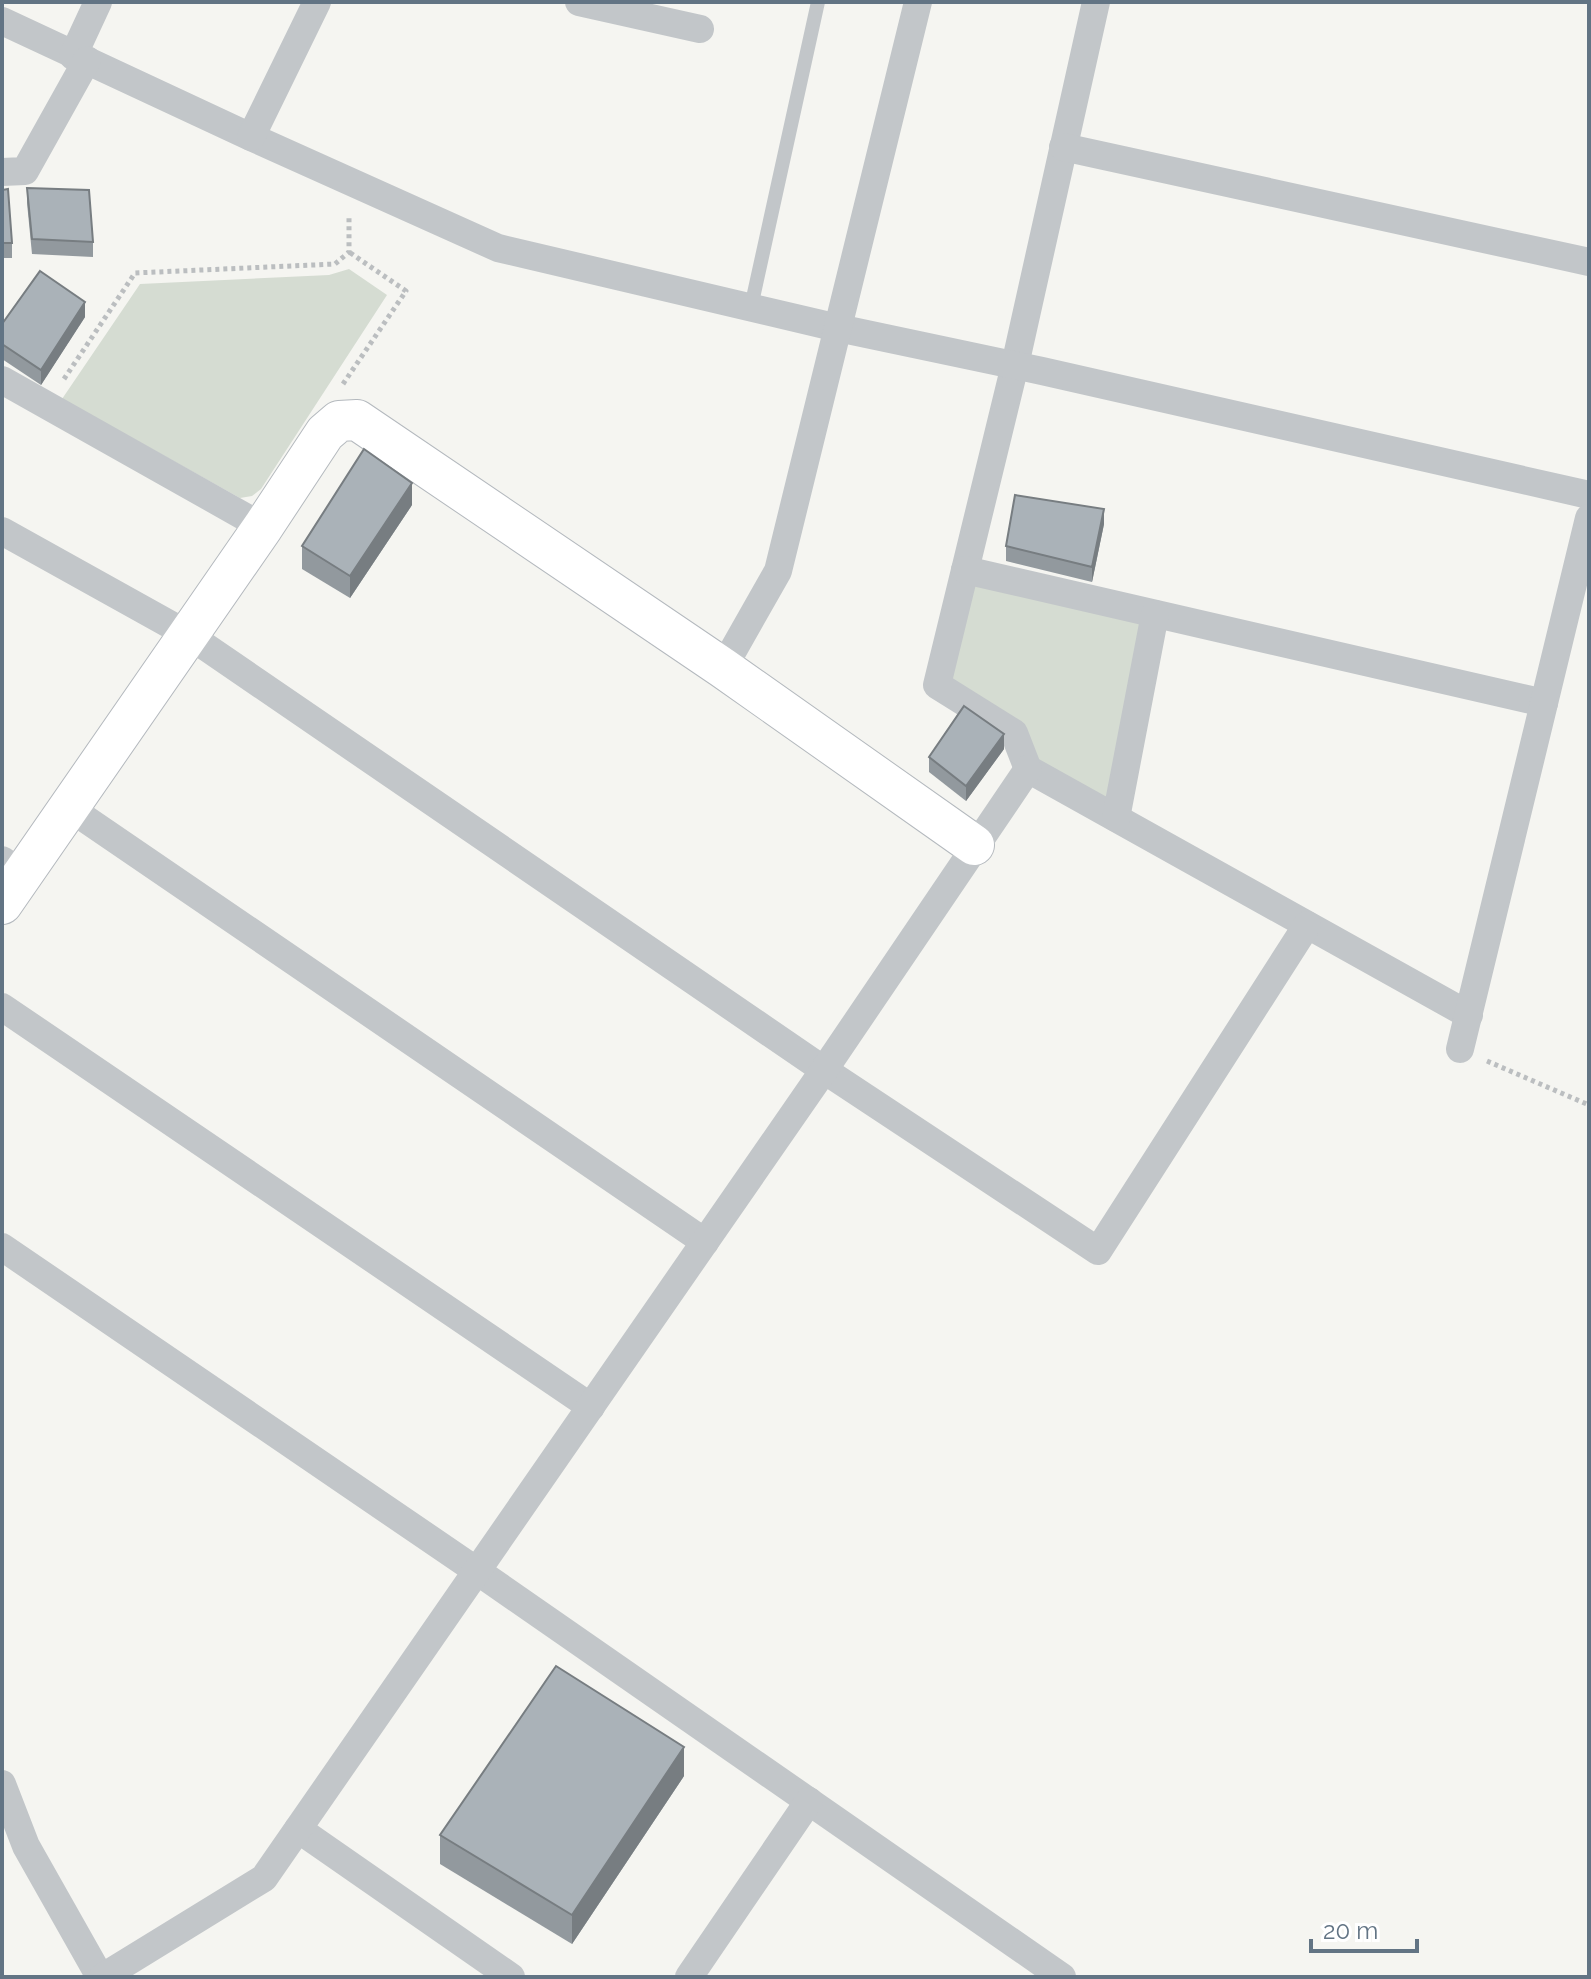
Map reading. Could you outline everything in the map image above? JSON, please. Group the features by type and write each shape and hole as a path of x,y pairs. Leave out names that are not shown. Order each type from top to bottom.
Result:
{"street":[{"path":"2,172 25,171 80,58 98,2"},
{"path":"251,137 317,2"},
{"path":"579,2 700,29"},
{"path":"723,668 778,571 918,2"},
{"path":"1096,2 1015,365 937,685 1014,733 1028,769 1469,1015"},
{"path":"2,21 498,248 838,328 1589,495"},
{"path":"1063,147 1589,262"},
{"path":"2,380 263,527"},
{"path":"9,879 68,807 325,433 339,421 357,420 723,668 974,845"},
{"path":"1460,1049 1589,518"},
{"path":"2,531 187,634 824,1070 1098,1251 1307,925"},
{"path":"965,570 1544,703"},
{"path":"1116,818 1155,614"},
{"path":"2,1784 26,1846 110,1975 264,1878 824,1070 1028,769"},
{"path":"68,807 705,1242"},
{"path":"2,1007 591,1407"},
{"path":"2,1247 477,1571 1062,1977"},
{"path":"689,1977 809,1801"},
{"path":"298,1829 511,1977"}],"lane":[{"path":"751,307 818,2"}],"path":[{"path":"46,407 135,273 335,264 349,252 349,179"},
{"path":"339,421 343,383 406,291 349,252"},
{"path":"1460,1049 1589,1105"}],"shaded area":[{"path":"349,269 387,295 261,489 252,496 240,498 62,399 140,284 329,275"},
{"path":"965,570 1155,614 1116,818 1028,769 1016,723 937,685"}],"building":[{"path":"27,188 89,190 93,242 32,239"},
{"path":"8,189 12,243 2,243 2,190"},
{"path":"40,271 85,302 41,370 2,344 2,324"},
{"path":"364,449 412,483 350,576 302,546"},
{"path":"1015,495 1104,509 1092,567 1006,546"},
{"path":"964,706 1004,734 966,786 929,757"},
{"path":"556,1666 684,1747 572,1915 440,1835"}]}
